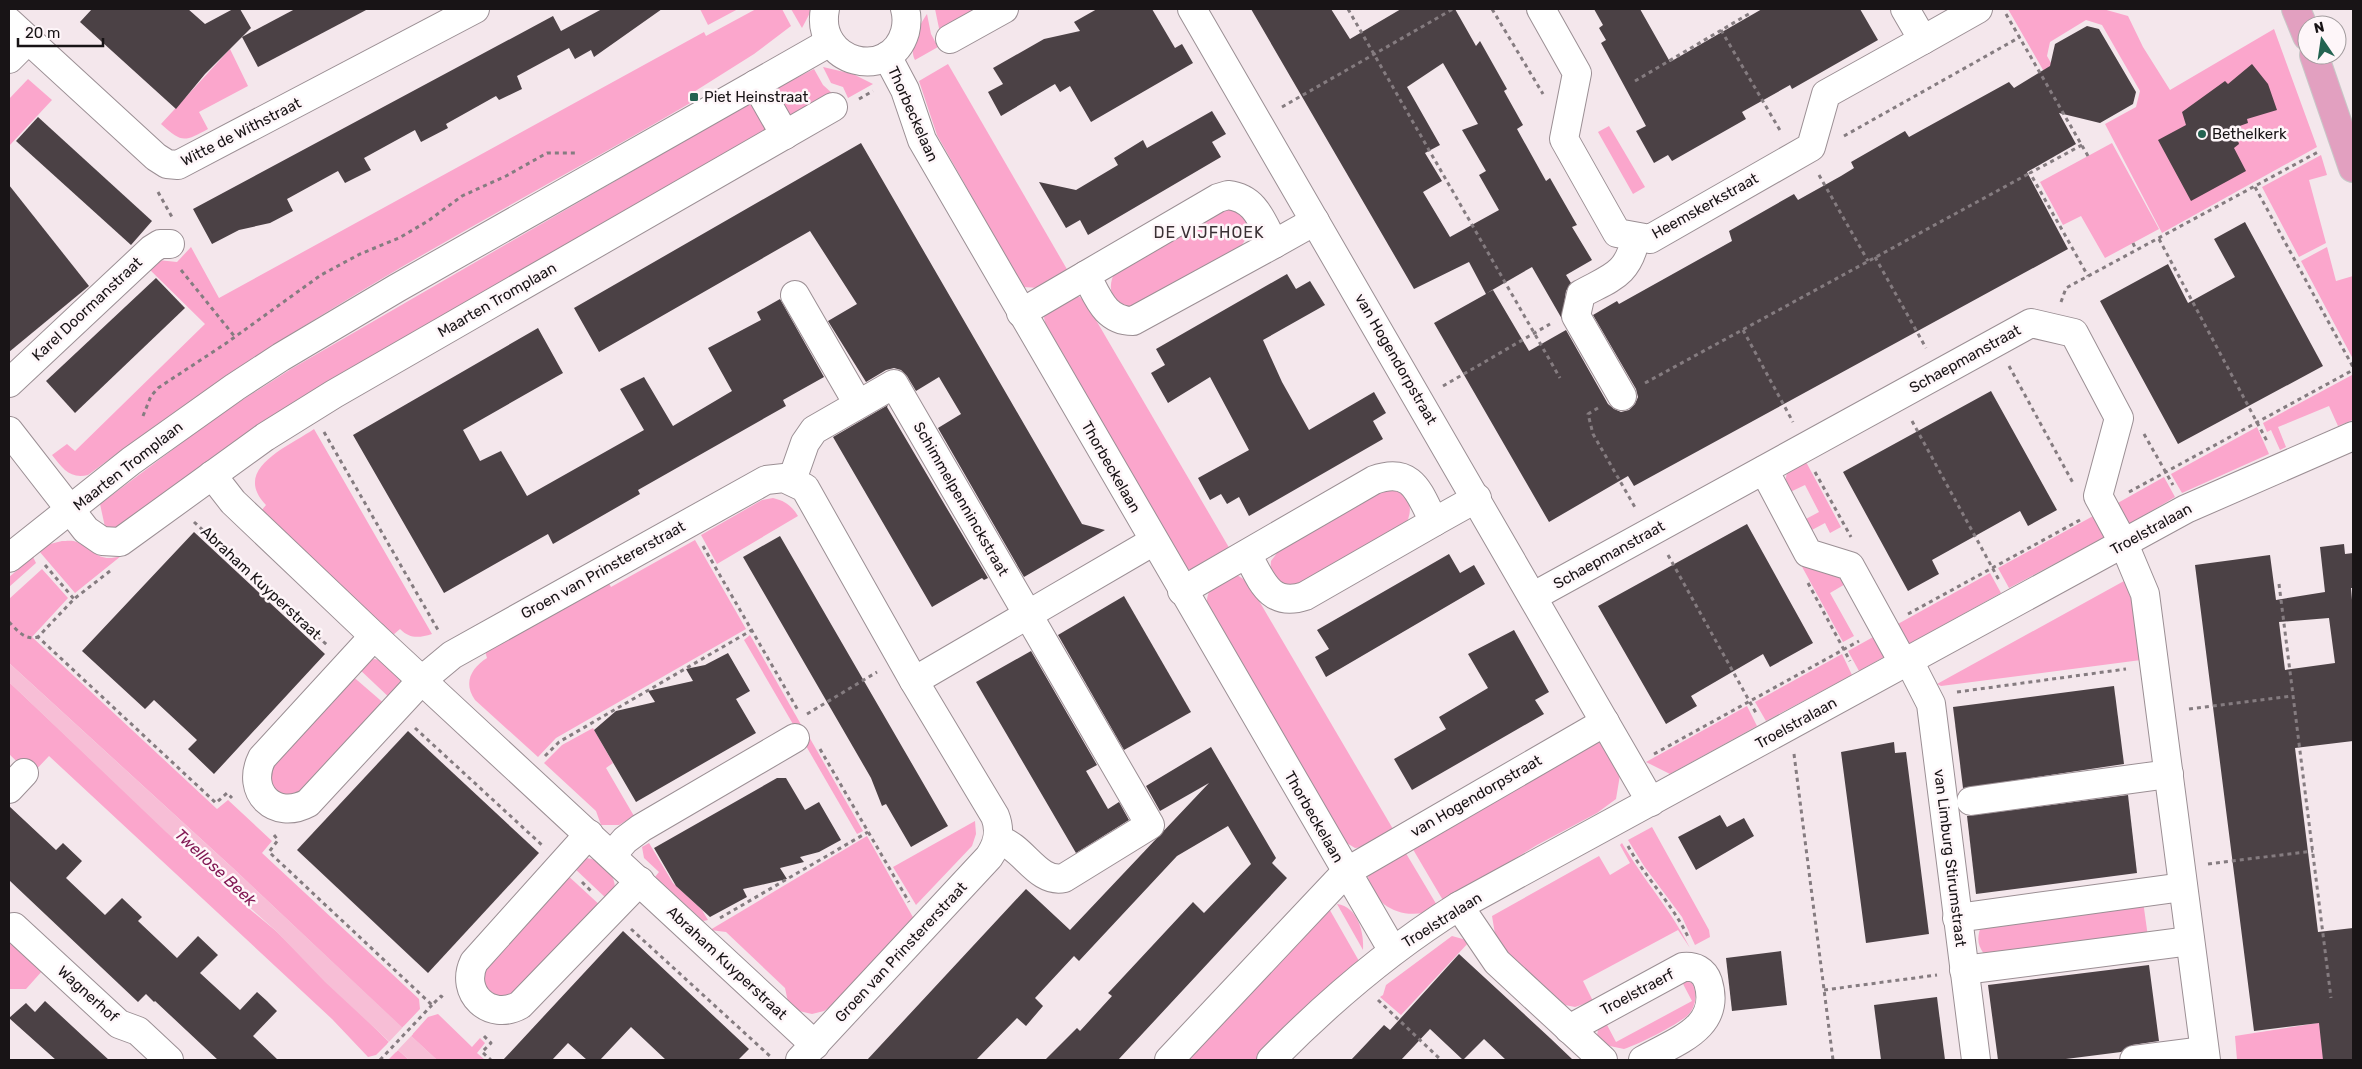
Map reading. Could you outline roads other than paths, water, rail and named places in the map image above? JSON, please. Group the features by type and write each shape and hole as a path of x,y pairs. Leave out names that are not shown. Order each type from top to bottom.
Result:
{"main road":[{"path":"2318,65 2353,168"}],"street":[{"name":"Witte de Withstraat","path":"18,31 156,157 167,164 178,165 189,161 475,9"},
{"path":"826,9 824,21 830,42 845,57 866,62 886,56 896,48 903,37 906,25 905,9"},
{"path":"950,39 1004,9"},
{"name":"van Hogendorpstraat","path":"1192,9 1652,802"},
{"name":"Heemskerkstraat","path":"1540,9 1578,74 1564,139 1617,233 1650,239 1803,151 1826,94 1923,40"},
{"path":"1905,9 1923,40 1978,9"},
{"path":"9,59 18,31"},
{"name":"Maarten Tromplaan","path":"830,42 397,288 281,357 191,417 69,509 94,536 110,543 120,542 130,537 173,502 310,409 834,107"},
{"name":"Thorbeckelaan","path":"886,56 905,90 922,140 1393,951"},
{"path":"756,84 785,135"},
{"path":"1021,313 1218,198 1228,195 1238,196 1254,206 1274,244"},
{"path":"1086,276 1106,313 1124,321 1133,322 1315,221"},
{"path":"1622,396 1576,316 1581,294 1622,271 1632,256 1636,237"},
{"name":"Karel Doormanstraat","path":"9,383 152,249 160,244 170,244"},
{"path":"795,295 858,404 814,430 809,435 792,480 805,488 810,494 914,681 995,816 998,840"},
{"name":"Schaepmanstraat","path":"1534,596 2031,324 2074,334 2119,418 2098,496 2124,544"},
{"name":"Schimmelpenninckstraat","path":"858,404 894,384 1150,825 1064,878 1055,880 1047,877 1012,845 998,840"},
{"path":"9,431 69,509 9,558"},
{"name":"Troelstralaan","path":"1271,1060 1317,1014 1357,980 1393,951 1459,906 2186,510 2353,436"},
{"path":"1764,470 1808,554 1850,566 1884,627 1907,662"},
{"name":"Abraham Kuyperstraat","path":"212,475 233,502 374,636 698,936 807,1052"},
{"path":"1182,590 1384,476 1397,476 1414,484 1434,522"},
{"name":"Groen van Prinstererstraat","path":"422,680 452,654 756,484 775,478 792,480"},
{"path":"1247,554 1267,590 1285,599 1295,600 1477,498"},
{"path":"914,681 1154,542"},
{"path":"2124,544 2145,594 2205,1056 2134,1060"},
{"path":"374,636 262,758 256,778 259,791 267,801 277,807 290,809 308,803 422,680"},
{"name":"van Limburg Stirumstraat","path":"1907,662 1928,696 1932,711 1976,1060"},
{"name":"van Hogendorpstraat","path":"1346,872 1605,722"},
{"path":"612,856 625,840 641,828 798,728"},
{"path":"1971,801 2169,774"},
{"path":"589,834 474,962 469,981 472,993 480,1003 502,1011 520,1005 640,881"},
{"name":"Groen van Prinstererstraat","path":"807,1052 989,857 998,840"},
{"name":"Thorbeckelaan","path":"1169,1060 1346,872"},
{"path":"1957,918 2182,877"},
{"path":"1459,906 1497,962 1603,1060"},
{"name":"Wagnerhof","path":"9,928 14,927 119,1024 138,1031 169,1060"},
{"path":"1964,971 2190,941"},
{"name":"Troelstraerf","path":"1569,1029 1683,967 1696,968 1706,976 1710,995 1710,1008 1705,1021 1696,1030 1643,1060"}],"water":[{"name":"Twellose Beek","path":"9,663 236,871 437,1060 409,1060 325,982 276,931 166,832 9,682"}],"place":[{"name":"Piet Heinstraat","path":"694,97"},
{"name":"Bethelkerk","path":"2202,134"}],"district":[{"name":"DE VIJFHOEK","path":"1209,232"}]}
